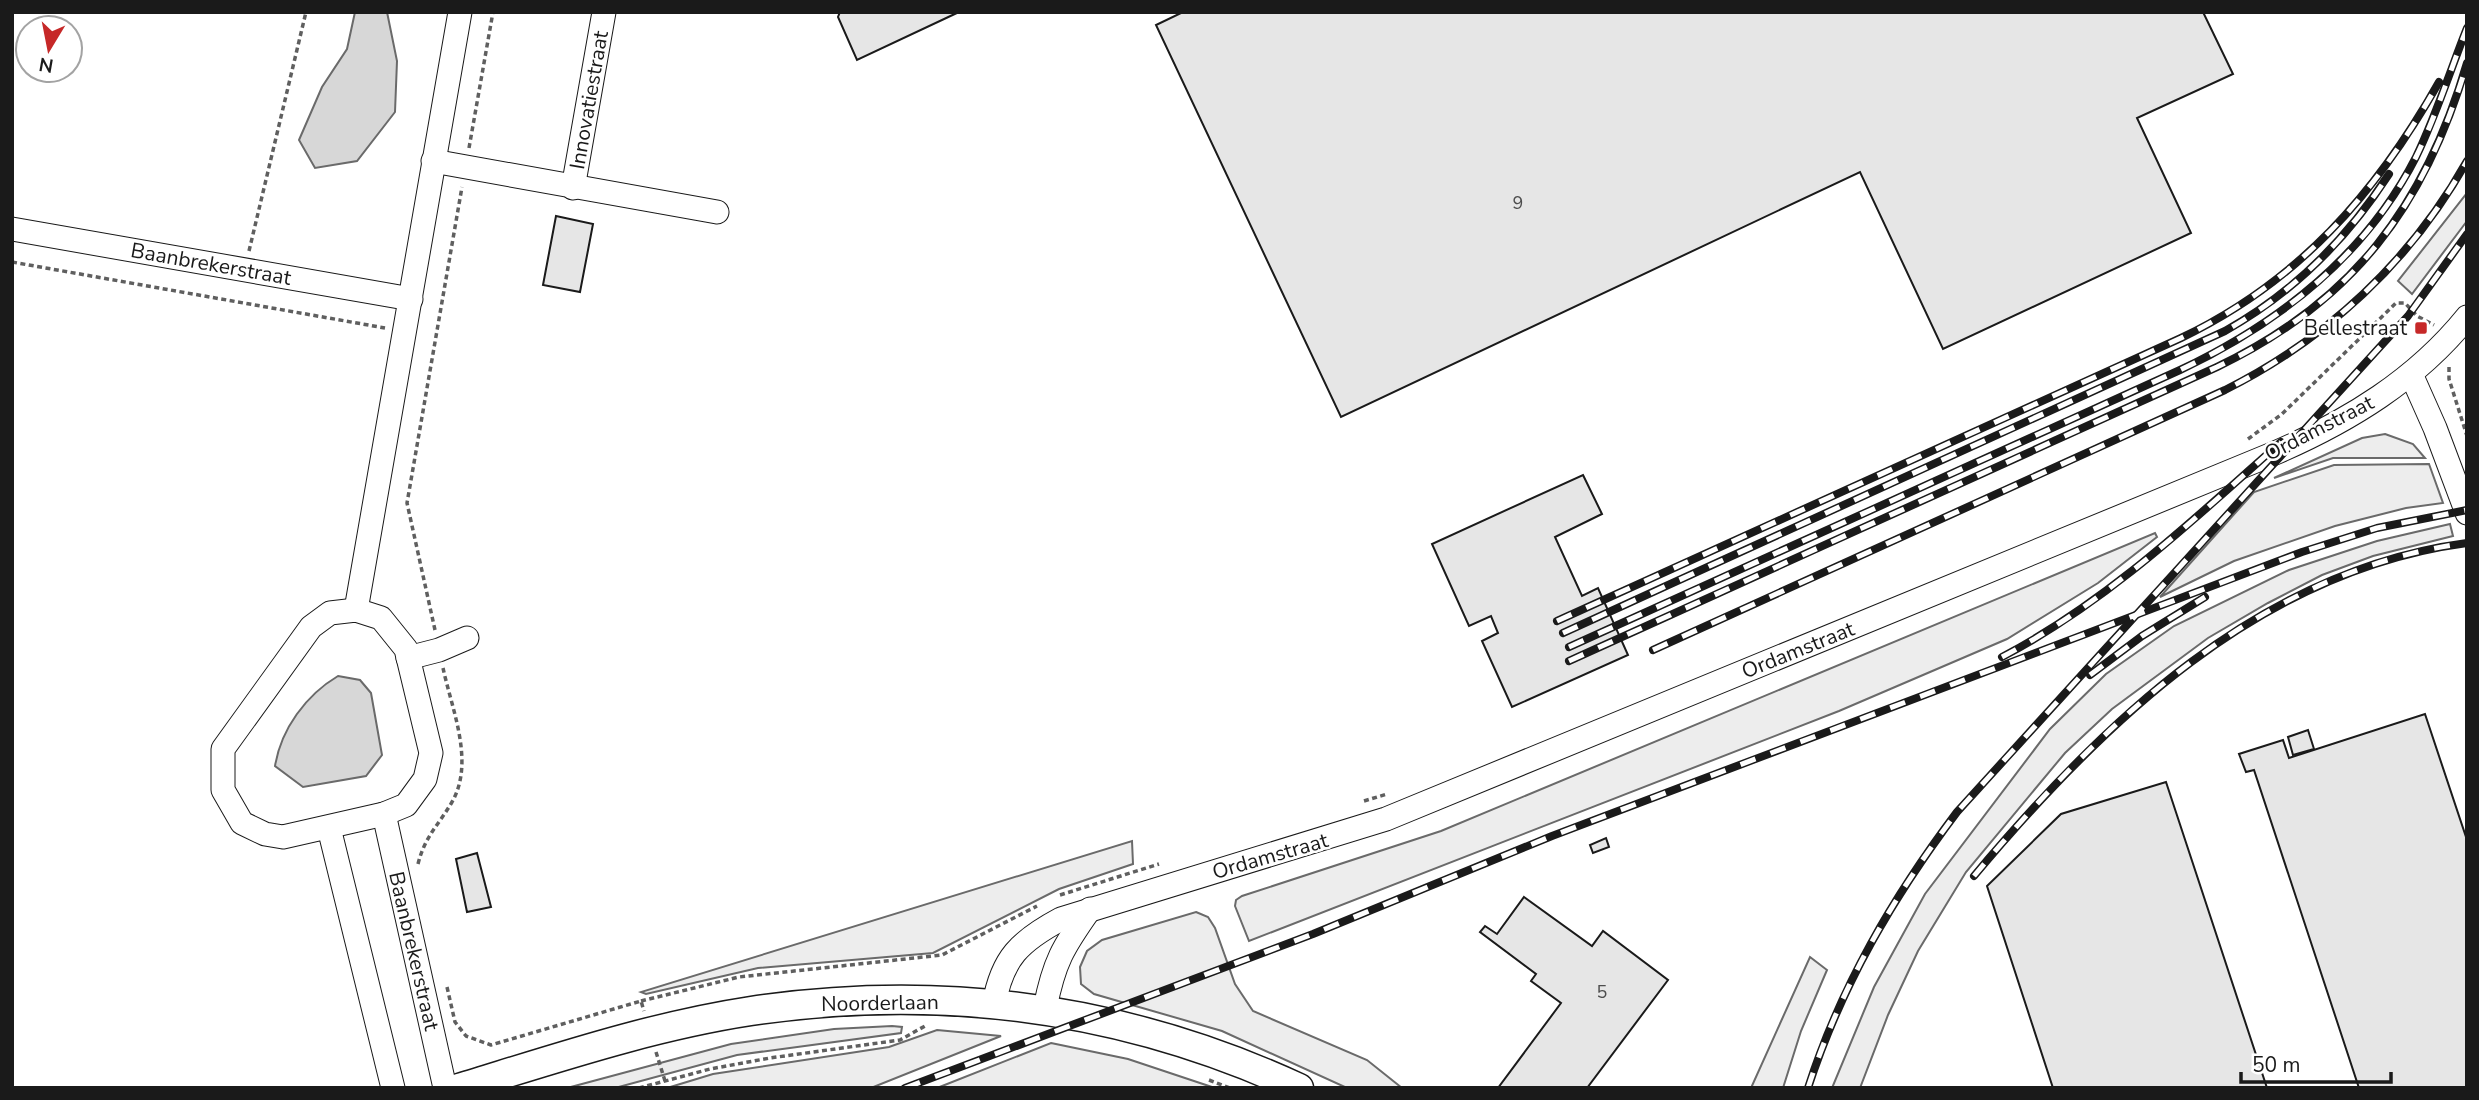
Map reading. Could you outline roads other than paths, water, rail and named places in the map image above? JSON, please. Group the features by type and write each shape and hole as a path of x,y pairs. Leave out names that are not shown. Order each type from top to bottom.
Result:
{"main road":[{"name":"Noorderlaan","path":"458,1088 650,1033 749,1012 841,1001 993,1004 1045,1008 1149,1031 1263,1080 1299,1088"}],"street":[{"path":"356,610 460,12"},
{"name":"Innovatiestraat","path":"573,188 604,12"},
{"name":"Innovatiestraat","path":"433,161 717,212"},
{"name":"Baanbrekerstraat","path":"12,229 411,299"},
{"name":"Ordamstraat","path":"993,1004 1005,963 1020,947 1061,919 1351,832 1432,801 2275,453 2352,415 2410,374 2449,339 2467,317"},
{"path":"2410,374 2435,428 2467,513"},
{"path":"356,610 382,618 406,649 408,658 431,753 425,779 406,805 384,814 284,837 265,834 242,823 223,790 223,749 311,627 330,613 356,610"},
{"path":"408,658 439,650 467,638"},
{"name":"Baanbrekerstraat","path":"384,814 445,1088"},
{"path":"329,828 393,1088"},
{"path":"1045,1008 1056,962 1090,909"}],"railway":[{"path":"1569,647 2180,370 2251,331 2285,308 2345,256 2372,226 2395,193 2423,141 2467,28"},
{"path":"1569,661 2217,367 2265,341 2308,312 2345,280 2377,244 2405,205 2429,162 2450,114 2467,63"},
{"path":"1557,621 2181,338 2223,316 2262,290 2330,231 2389,161 2439,82"},
{"path":"1653,650 2225,390 2262,370 2332,321 2393,264 2420,232 2467,161"},
{"path":"1563,633 2225,331 2273,300 2317,263 2355,221 2389,174"},
{"path":"1808,1088 1836,1014 1871,944 1911,877 1957,812 2408,316 2467,234"},
{"path":"2002,657 2041,635 2113,585 2182,530 2281,442"},
{"path":"905,1088 1313,934 1552,836 2302,552 2377,528 2467,510"},
{"path":"1974,876 2076,763 2132,711 2191,662 2254,620 2321,585 2392,559 2467,543"},
{"path":"2090,675 2142,636 2205,597"}],"place":[{"name":"Bellestraat","path":"2421,328"}]}
